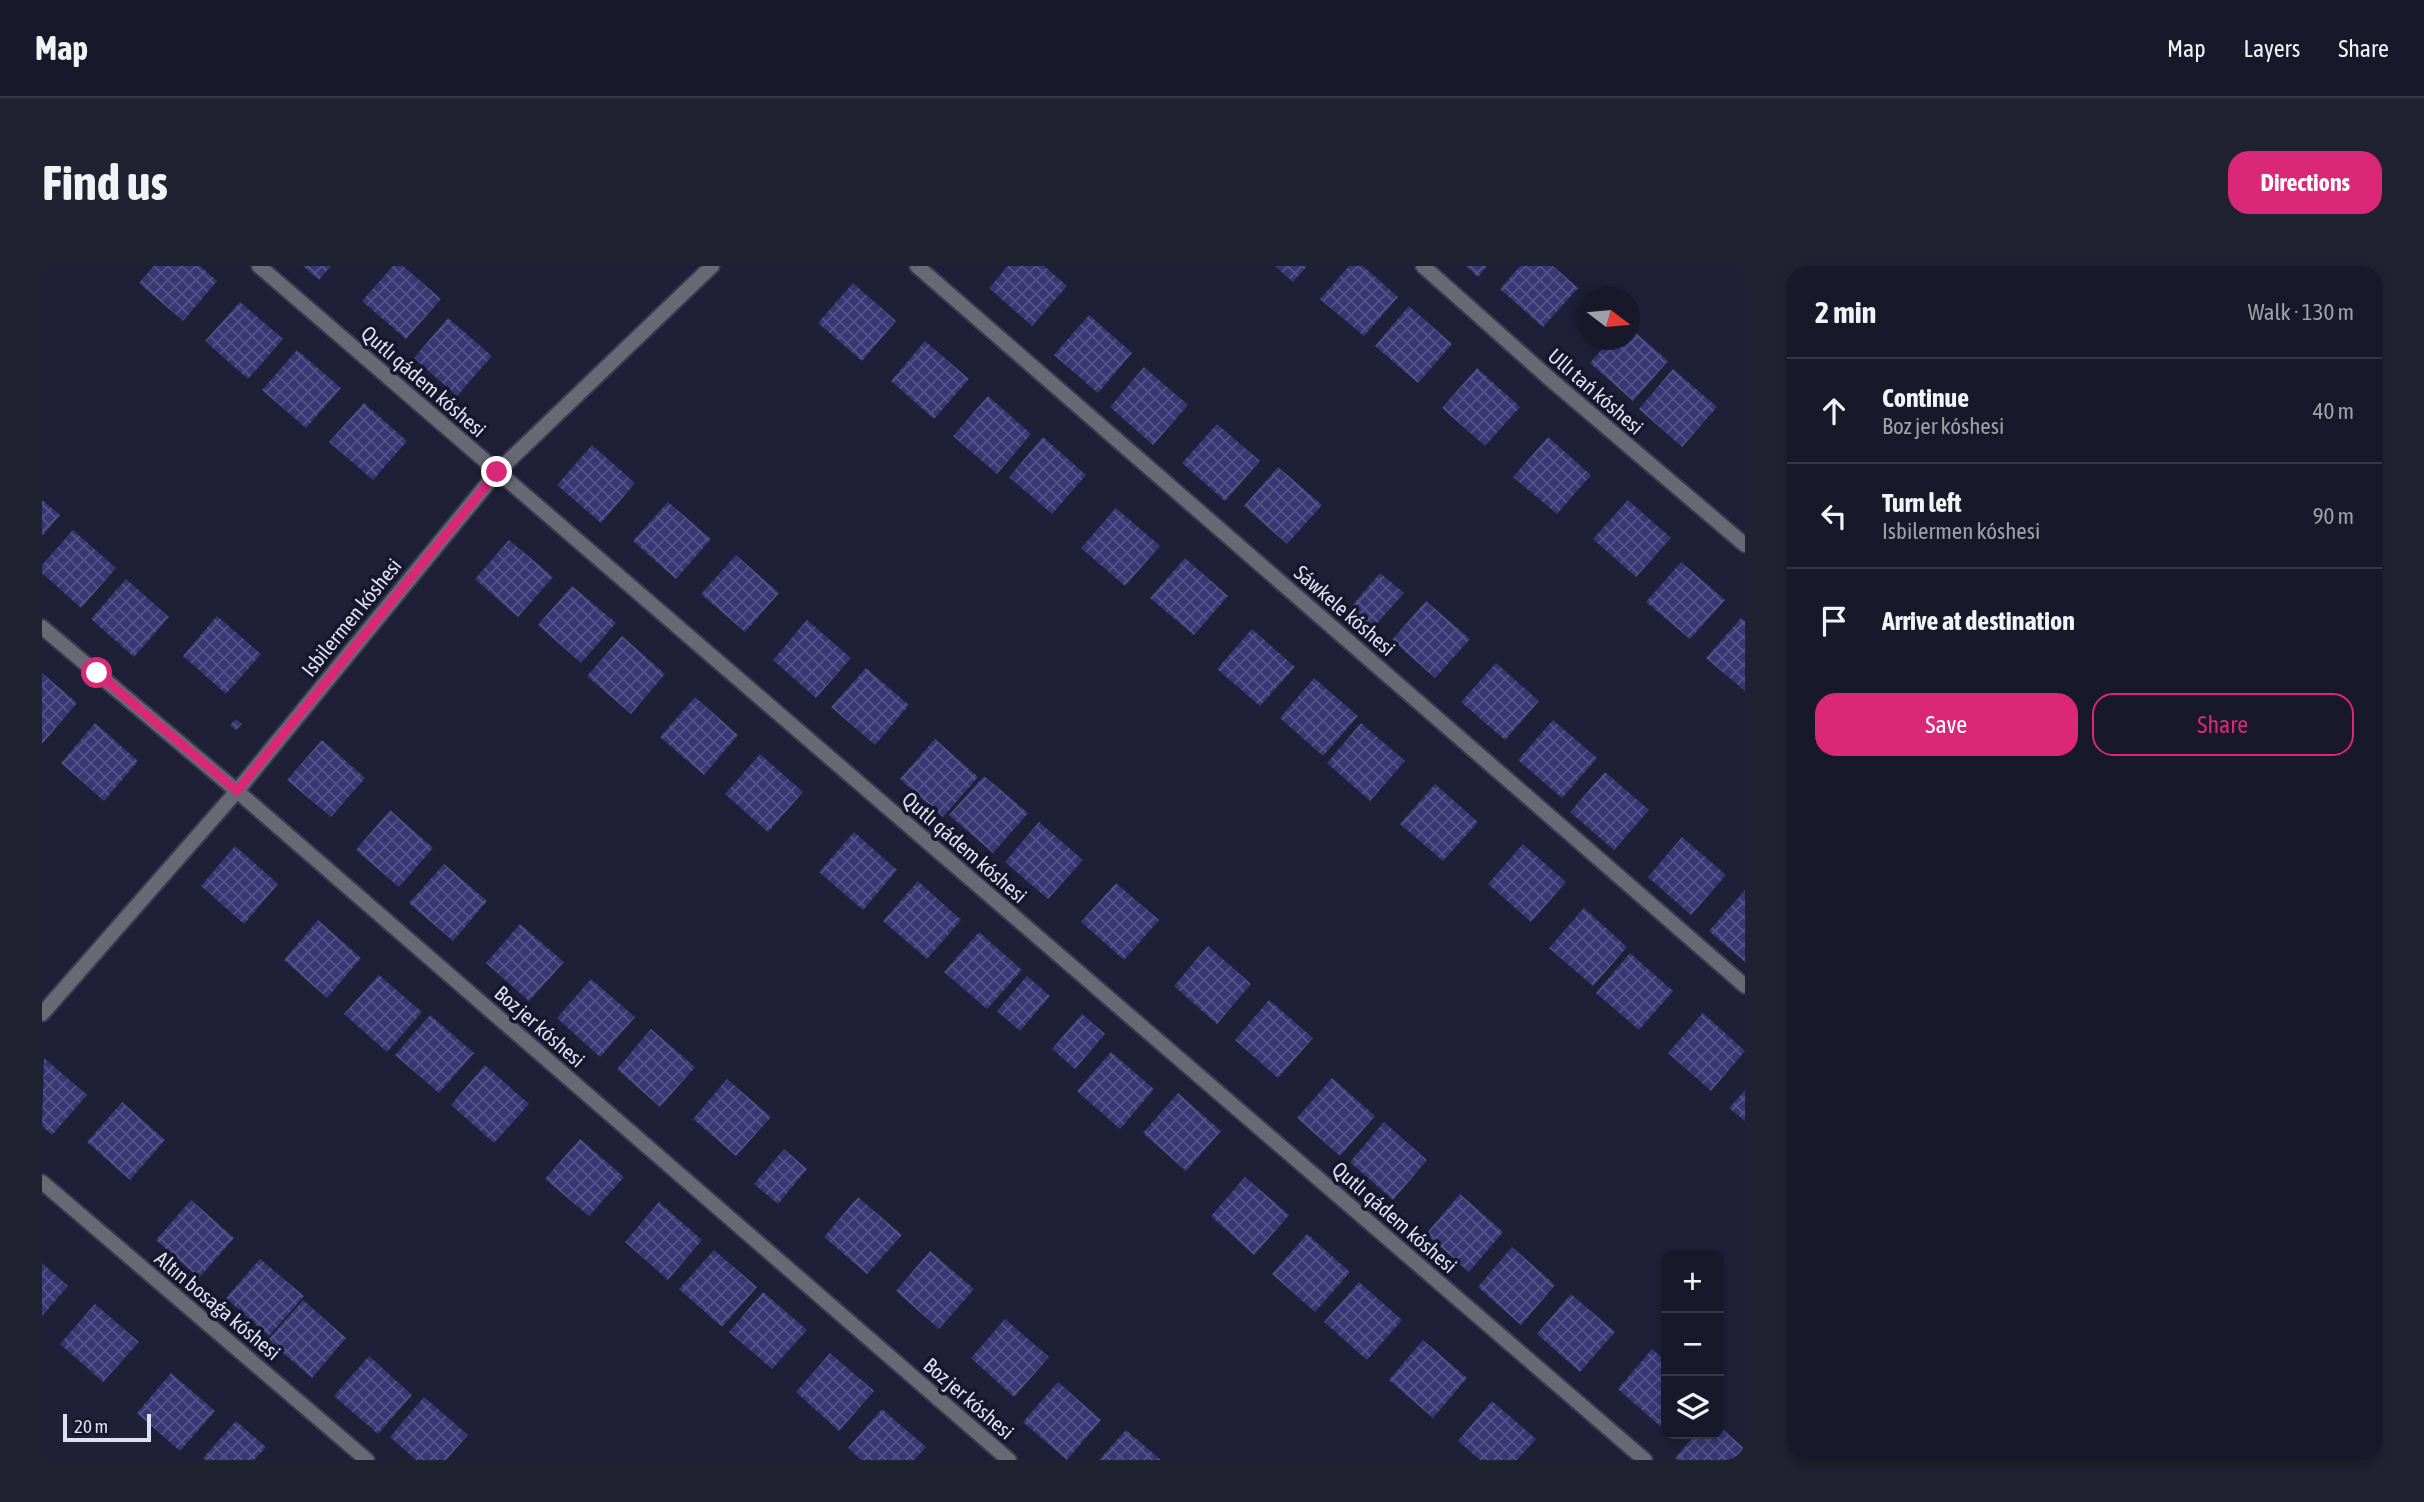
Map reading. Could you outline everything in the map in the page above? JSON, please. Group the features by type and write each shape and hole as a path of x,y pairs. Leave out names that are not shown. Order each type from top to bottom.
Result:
{"street":[{"name":"Qutlı qádem kóshesi","path":"259,266 1645,1460"},
{"name":"Isbilermen kóshesi","path":"42,1014 237,791 497,472 712,266"},
{"name":"Sáwkele kóshesi","path":"917,266 1745,986"},
{"name":"Ullı tań kóshesi","path":"1423,266 1550,379 1745,545"},
{"name":"Boz jer kóshesi","path":"42,627 237,791 1009,1460"},
{"name":"Altın bosaǵa kóshesi","path":"42,1182 367,1460"}],"building":[{"path":"154,266 200,266 217,281 183,321 139,283"},
{"path":"303,266 331,266 319,280"},
{"path":"393,266 403,266 441,299 406,339 362,301"},
{"path":"1008,266 1044,266 1067,286 1032,326 989,288"},
{"path":"1275,266 1307,266 1293,282"},
{"path":"1349,266 1363,266 1398,297 1364,336 1320,299"},
{"path":"1466,266 1487,266 1478,277"},
{"path":"1520,266 1553,266 1577,287 1543,327 1500,289"},
{"path":"853,283 896,321 862,361 818,323"},
{"path":"240,302 283,339 248,379 205,341"},
{"path":"1409,306 1452,344 1418,383 1375,346"},
{"path":"1089,315 1132,353 1098,393 1054,355"},
{"path":"448,318 492,356 457,396 414,358"},
{"path":"1640,337 1668,361 1633,401 1590,363 1601,350 1640,350"},
{"path":"925,341 969,379 934,419 891,381"},
{"path":"297,350 341,388 306,428 262,390"},
{"path":"1144,367 1188,405 1153,445 1110,407"},
{"path":"1477,368 1520,407 1485,446 1442,408"},
{"path":"1673,369 1717,407 1682,447 1639,409"},
{"path":"988,396 1031,434 997,474 953,436"},
{"path":"364,403 407,441 373,480 329,442"},
{"path":"1217,424 1260,461 1225,501 1182,463"},
{"path":"1043,437 1086,475 1052,514 1009,477"},
{"path":"1548,437 1591,475 1557,514 1513,477"},
{"path":"592,445 635,483 601,523 557,485"},
{"path":"1278,467 1322,505 1287,544 1244,506"},
{"path":"42,500 60,515 42,536"},
{"path":"1628,500 1671,538 1636,577 1593,539"},
{"path":"668,502 711,539 676,579 633,541"},
{"path":"1116,508 1160,546 1125,586 1081,548"},
{"path":"73,530 116,568 81,608 42,573 42,565"},
{"path":"509,540 553,577 518,617 475,579"},
{"path":"736,555 779,593 745,632 701,594"},
{"path":"1185,558 1228,596 1194,635 1150,598"},
{"path":"1681,562 1725,600 1690,639 1646,602"},
{"path":"1380,573 1404,593 1373,628 1350,608"},
{"path":"126,579 169,617 134,657 91,619"},
{"path":"572,586 616,623 581,663 538,625"},
{"path":"1426,601 1470,639 1435,678 1392,640"},
{"path":"217,616 261,654 226,694 183,656"},
{"path":"1741,618 1745,621 1745,691 1706,658"},
{"path":"807,620 851,658 816,698 773,660"},
{"path":"1252,629 1295,667 1260,706 1217,669"},
{"path":"622,636 665,674 631,714 587,676"},
{"path":"1496,663 1539,701 1505,740 1461,702"},
{"path":"866,668 909,705 875,745 831,707"},
{"path":"42,673 77,703 42,744"},
{"path":"1314,678 1358,716 1323,756 1280,718"},
{"path":"695,697 738,735 704,775 660,737"},
{"path":"236,719 242,724 236,730 230,725"},
{"path":"1553,720 1597,758 1562,798 1518,760"},
{"path":"95,723 138,761 104,801 61,763"},
{"path":"1361,723 1405,761 1370,801 1327,763"},
{"path":"935,739 978,777 943,817 900,779"},
{"path":"322,740 365,778 331,817 287,780"},
{"path":"760,754 803,792 768,832 725,794"},
{"path":"1605,772 1649,810 1614,850 1570,812"},
{"path":"984,776 1028,813 993,853 949,815"},
{"path":"1435,784 1478,822 1443,861 1400,824"},
{"path":"390,810 433,848 399,887 356,850"},
{"path":"1039,822 1083,860 1048,899 1005,862"},
{"path":"854,832 897,870 863,910 819,872"},
{"path":"1682,837 1726,875 1691,915 1648,877"},
{"path":"1523,844 1566,882 1531,922 1488,884"},
{"path":"235,846 278,884 244,924 201,886"},
{"path":"444,864 487,901 453,941 409,903"},
{"path":"918,881 961,920 927,959 883,921"},
{"path":"1116,883 1159,920 1124,960 1081,922"},
{"path":"1745,890 1745,962 1709,931"},
{"path":"1584,908 1627,947 1593,986 1549,948"},
{"path":"318,920 361,958 327,998 284,960"},
{"path":"520,924 564,962 529,1001 486,963"},
{"path":"979,932 1022,970 987,1009 944,972"},
{"path":"1208,946 1251,984 1217,1024 1174,986"},
{"path":"1630,953 1673,991 1639,1030 1596,993"},
{"path":"379,975 422,1012 387,1052 344,1014"},
{"path":"1027,976 1050,996 1020,1031 997,1011"},
{"path":"591,979 635,1017 600,1057 557,1018"},
{"path":"1269,1000 1313,1038 1278,1078 1235,1040"},
{"path":"1703,1013 1745,1051 1711,1091 1668,1053"},
{"path":"1082,1014 1105,1034 1075,1069 1052,1049"},
{"path":"430,1015 474,1053 439,1093 395,1055"},
{"path":"651,1029 695,1067 660,1107 617,1069"},
{"path":"1111,1052 1154,1089 1120,1129 1077,1091"},
{"path":"44,1058 87,1095 52,1135 42,1126"},
{"path":"485,1065 529,1104 494,1143 451,1105"},
{"path":"1332,1078 1375,1116 1340,1156 1297,1118"},
{"path":"727,1079 771,1117 736,1156 693,1119"},
{"path":"1745,1090 1745,1121 1729,1108"},
{"path":"1178,1093 1221,1131 1186,1171 1143,1133"},
{"path":"122,1102 165,1140 130,1180 87,1142"},
{"path":"1384,1122 1427,1160 1393,1200 1350,1162"},
{"path":"580,1139 624,1177 589,1216 545,1179"},
{"path":"784,1149 807,1169 778,1204 754,1184"},
{"path":"1245,1177 1289,1215 1254,1255 1211,1216"},
{"path":"1460,1194 1503,1232 1469,1272 1426,1234"},
{"path":"858,1197 902,1235 867,1274 824,1237"},
{"path":"191,1200 234,1238 199,1278 156,1240"},
{"path":"659,1202 702,1240 668,1280 625,1242"},
{"path":"1307,1234 1350,1272 1315,1312 1272,1274"},
{"path":"1512,1247 1555,1285 1521,1325 1478,1287"},
{"path":"714,1250 757,1287 722,1327 679,1289"},
{"path":"930,1251 974,1289 939,1329 896,1291"},
{"path":"260,1259 304,1296 269,1336 226,1298"},
{"path":"42,1263 68,1286 42,1316"},
{"path":"1359,1282 1402,1320 1367,1360 1324,1322"},
{"path":"763,1292 807,1330 772,1369 729,1332"},
{"path":"1571,1294 1615,1332 1580,1372 1537,1334"},
{"path":"303,1300 346,1338 312,1378 268,1340"},
{"path":"95,1304 139,1342 103,1382 60,1344"},
{"path":"1005,1319 1049,1357 1014,1397 971,1358"},
{"path":"1423,1340 1467,1378 1433,1418 1389,1380"},
{"path":"1652,1349 1661,1357 1661,1427 1618,1389"},
{"path":"830,1353 874,1391 839,1431 796,1392"},
{"path":"369,1356 412,1395 378,1434 334,1396"},
{"path":"171,1373 215,1411 180,1451 137,1413"},
{"path":"1058,1382 1101,1420 1067,1460 1023,1422"},
{"path":"424,1397 468,1435 446,1460 416,1460 390,1437"},
{"path":"1492,1401 1536,1439 1517,1460 1480,1460 1458,1441"},
{"path":"882,1409 926,1447 914,1460 861,1460 848,1448"},
{"path":"236,1421 266,1447 254,1460 205,1460 203,1458"},
{"path":"1126,1430 1161,1460 1099,1460"},
{"path":"1724,1430 1745,1449 1745,1460 1675,1458 1692,1439 1724,1439"}],"route":[{"path":"97,673 237,791 497,472"}]}
